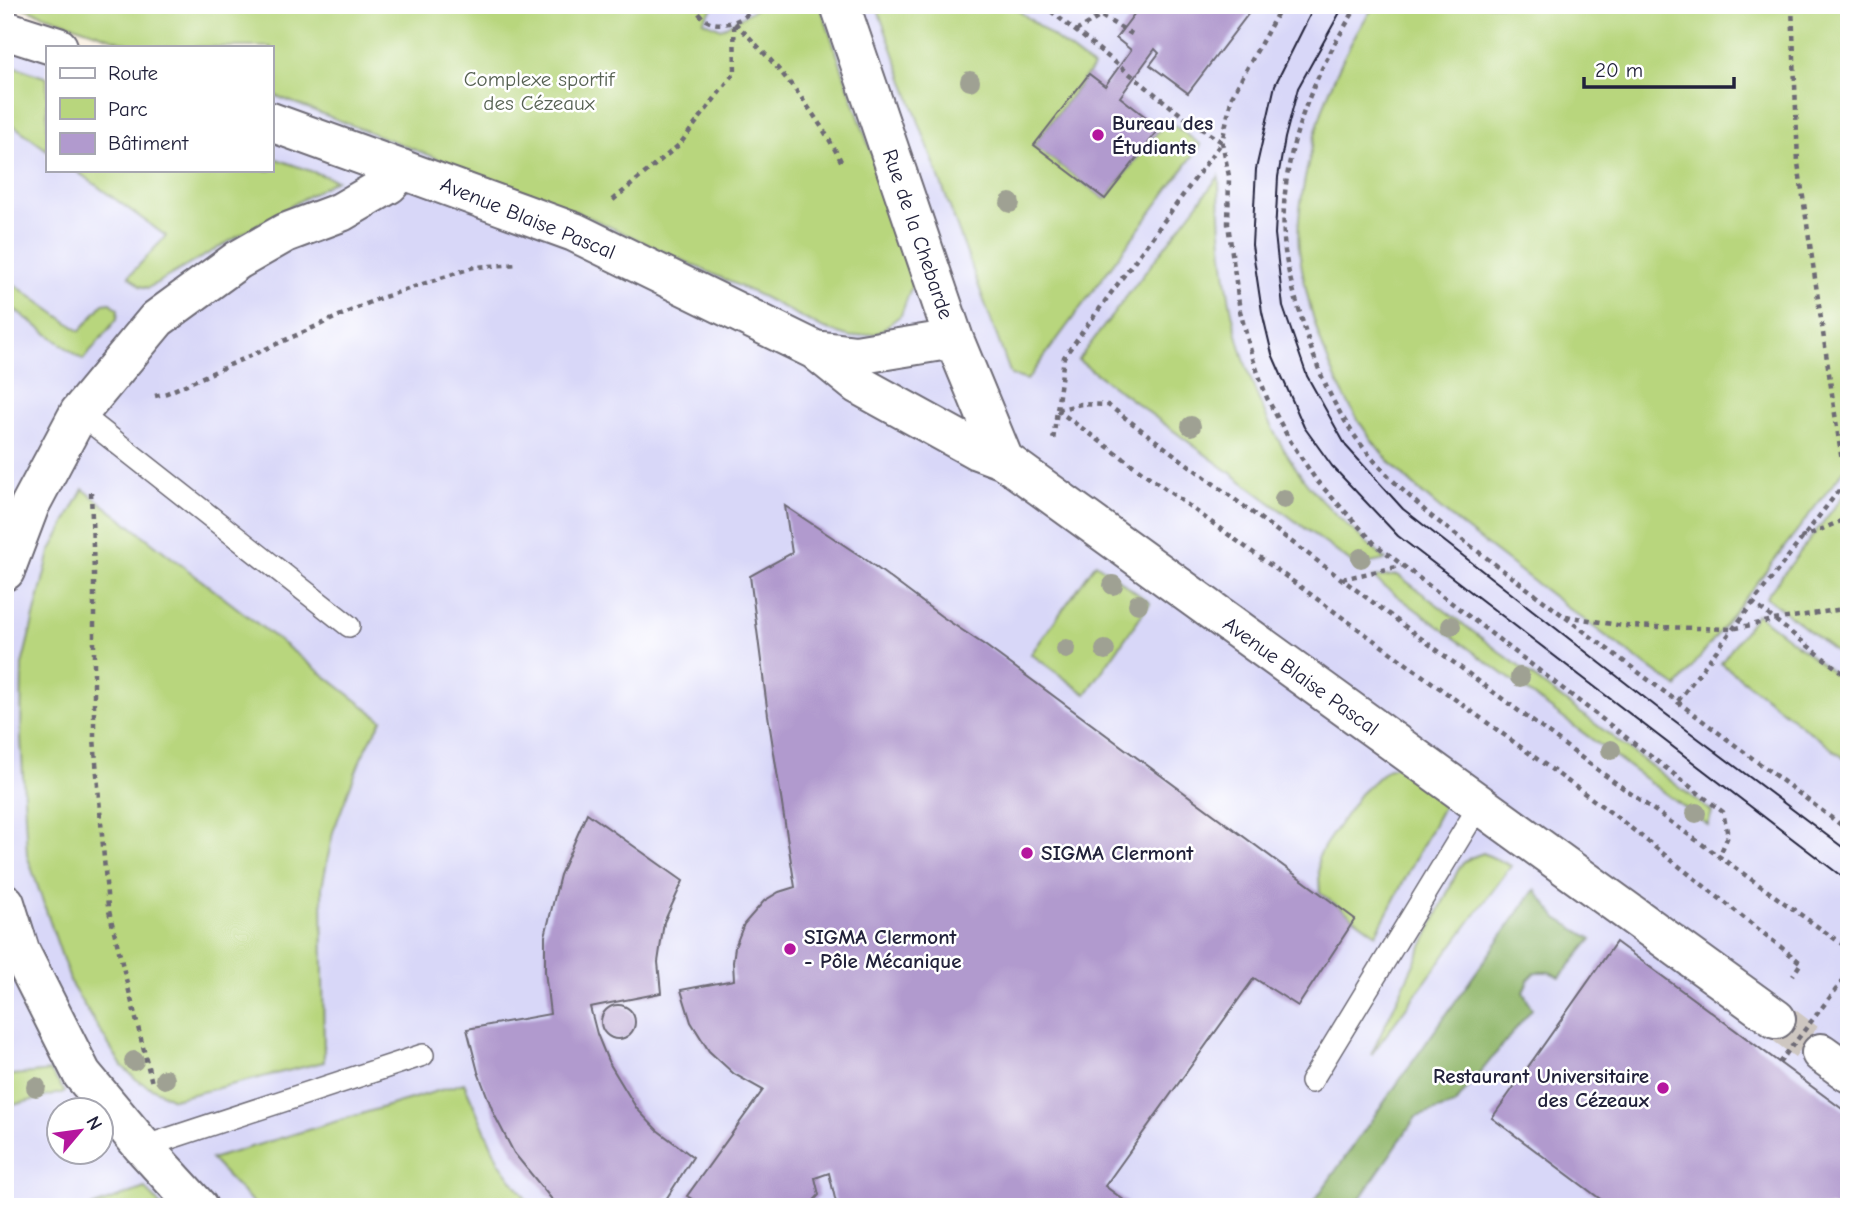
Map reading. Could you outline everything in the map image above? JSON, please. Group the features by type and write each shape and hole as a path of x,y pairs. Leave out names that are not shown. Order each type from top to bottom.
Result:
{"street":[{"name":"Rue de la Chebarde","path":"840,5 954,339 1004,460"},
{"path":"5,30 55,46"},
{"name":"Avenue Blaise Pascal","path":"273,123 574,232 815,350 857,384 977,450 1004,460 1776,1019"},
{"path":"5,571 30,505 76,419 157,320 238,260 285,233 341,212 389,184 402,169"},
{"name":"Avenue Blaise Pascal","path":"815,350 856,355 954,339"},
{"path":"5,904 20,951 82,1074 155,1143 198,1207"}],"lane":[{"path":"76,419 349,626"},
{"path":"1311,1082 1479,806"},
{"path":"155,1143 423,1055"}],"path":[{"path":"693,5 705,19 717,23 734,22 752,12 755,5"},
{"path":"1043,5 1189,121 1222,142"},
{"path":"1282,5 1232,96 1222,142 1229,176 1228,223 1240,311 1267,398 1289,439 1316,480 1375,544 1724,812 1728,836 1719,857"},
{"path":"1358,5 1331,47 1306,100 1291,151 1284,204 1286,252 1297,302 1315,363 1345,421 1383,471 1430,516 1849,831"},
{"path":"1792,5 1798,163 1847,479 1849,526"},
{"path":"1076,31 1101,16 1132,34"},
{"path":"734,22 791,82 829,138 846,172"},
{"path":"155,1143 108,907 94,738 91,489 76,419 167,393 375,300 474,267 542,261 556,254 574,232 680,144 735,72 734,22"},
{"path":"1055,428 1064,357 1222,142"},
{"path":"1057,410 1081,404 1108,405 1602,774 1849,949"},
{"path":"1057,410 1676,862 1801,963 1790,981"},
{"path":"1678,701 1847,479"},
{"path":"1801,538 1848,518"},
{"path":"1342,579 1402,566"},
{"path":"1752,602 1849,678"},
{"path":"1564,616 1623,626 1732,629 1849,608"},
{"path":"1779,1063 1848,973"}],"shaded area":[{"path":"715,5 1849,5 1849,1207 5,1207 5,30 46,47 46,172 273,172 273,86 705,19"}],"green space":[{"name":"Complexe sportif des Cézeaux","path":"15,5 715,5 703,21 721,29 762,5 820,5 893,215 912,285 901,315 878,333 851,337 822,328 763,297 584,215 273,95 273,46 134,46"},
{"path":"882,5 1011,5 1093,67 1034,145 1105,199 1167,120 1201,145 1027,380 1011,375 878,10"},
{"path":"1375,5 1849,5 1849,463 1677,687 1548,593 1416,488 1371,439 1355,415 1329,362 1310,306 1299,249 1298,227 1304,181 1326,99 1343,59"},
{"path":"5,63 46,78 46,149 5,119"},
{"path":"273,158 336,180 148,288 140,286 129,276 166,236 78,172 273,172"},
{"path":"1219,176 1223,255 1229,295 1248,372 1263,409 1303,478 1343,521 1386,560 1356,566 1078,360"},
{"path":"5,278 80,331 103,304 111,303 118,309 117,319 83,360 7,304"},
{"path":"1849,488 1849,662 1766,597"},
{"path":"83,489 382,720 362,756 333,832 322,887 324,1062 173,1099 138,1081 122,1066 72,986 27,855 21,737 22,665 50,552"},
{"path":"1096,563 1150,603 1086,694 1031,654"},
{"path":"1398,575 1712,812 1708,825 1373,578"},
{"path":"1757,614 1849,685 1849,762 1721,663"},
{"path":"1398,765 1446,801 1376,934 1320,893 1318,858 1360,794 1387,769"},
{"path":"1483,853 1511,866 1371,1055 1460,866"},
{"path":"1535,889 1557,918 1592,939 1560,977 1549,972 1536,972 1528,980 1523,992 1532,1009 1454,1105 1416,1117 1354,1207 1310,1207"},
{"path":"50,1071 65,1092 5,1107 5,1076"},
{"path":"464,1083 499,1162 532,1207 257,1207 211,1159"},
{"path":"145,1188 162,1207 91,1207"}],"building":[{"path":"1141,5 1255,5 1188,93 1150,65 1159,53 1155,49 1120,97 1160,128 1105,199 1034,145 1089,74 1105,86 1131,50 1116,38"},
{"name":"SIGMA Clermont","path":"785,506 865,559 986,646 1355,919 1298,1006 1254,978 1105,1186 1133,1207 837,1207 829,1173 815,1178 819,1195 808,1207 706,1207 687,1196 763,1090 734,1074 709,1051 691,1022 681,990 734,980 735,947 744,924 764,901 795,887 750,576 792,553"},
{"path":"587,813 683,881 664,922 658,962 661,993 590,1007 608,1061 637,1109 657,1130 693,1157 661,1207 558,1207 514,1153 494,1114 478,1072 467,1029 550,1014 545,971 545,936 560,875"},
{"name":"Restaurant Universitaire des Cézeaux","path":"1616,942 1849,1114 1849,1207 1611,1207 1492,1118"},
{"path":"618,1005 630,1010 635,1022 630,1034 618,1039 606,1034 601,1022 606,1010"}],"tunnel":[{"path":"1776,1019 1821,1053"}],"tram line":[{"path":"1315,5 1275,85 1256,169 1252,245 1262,312 1272,354 1304,427 1332,466 1398,536 1849,882"},
{"path":"1344,5 1298,88 1278,177 1275,234 1283,307 1307,376 1346,446 1403,509 1663,712 1849,852"}],"place":[{"name":"Bureau des Étudiants","path":"1098,135"},
{"name":"SIGMA Clermont","path":"1027,853"},
{"name":"SIGMA Clermont - Pôle Mécanique","path":"790,949"},
{"name":"Restaurant Universitaire des Cézeaux","path":"1663,1088"}]}
